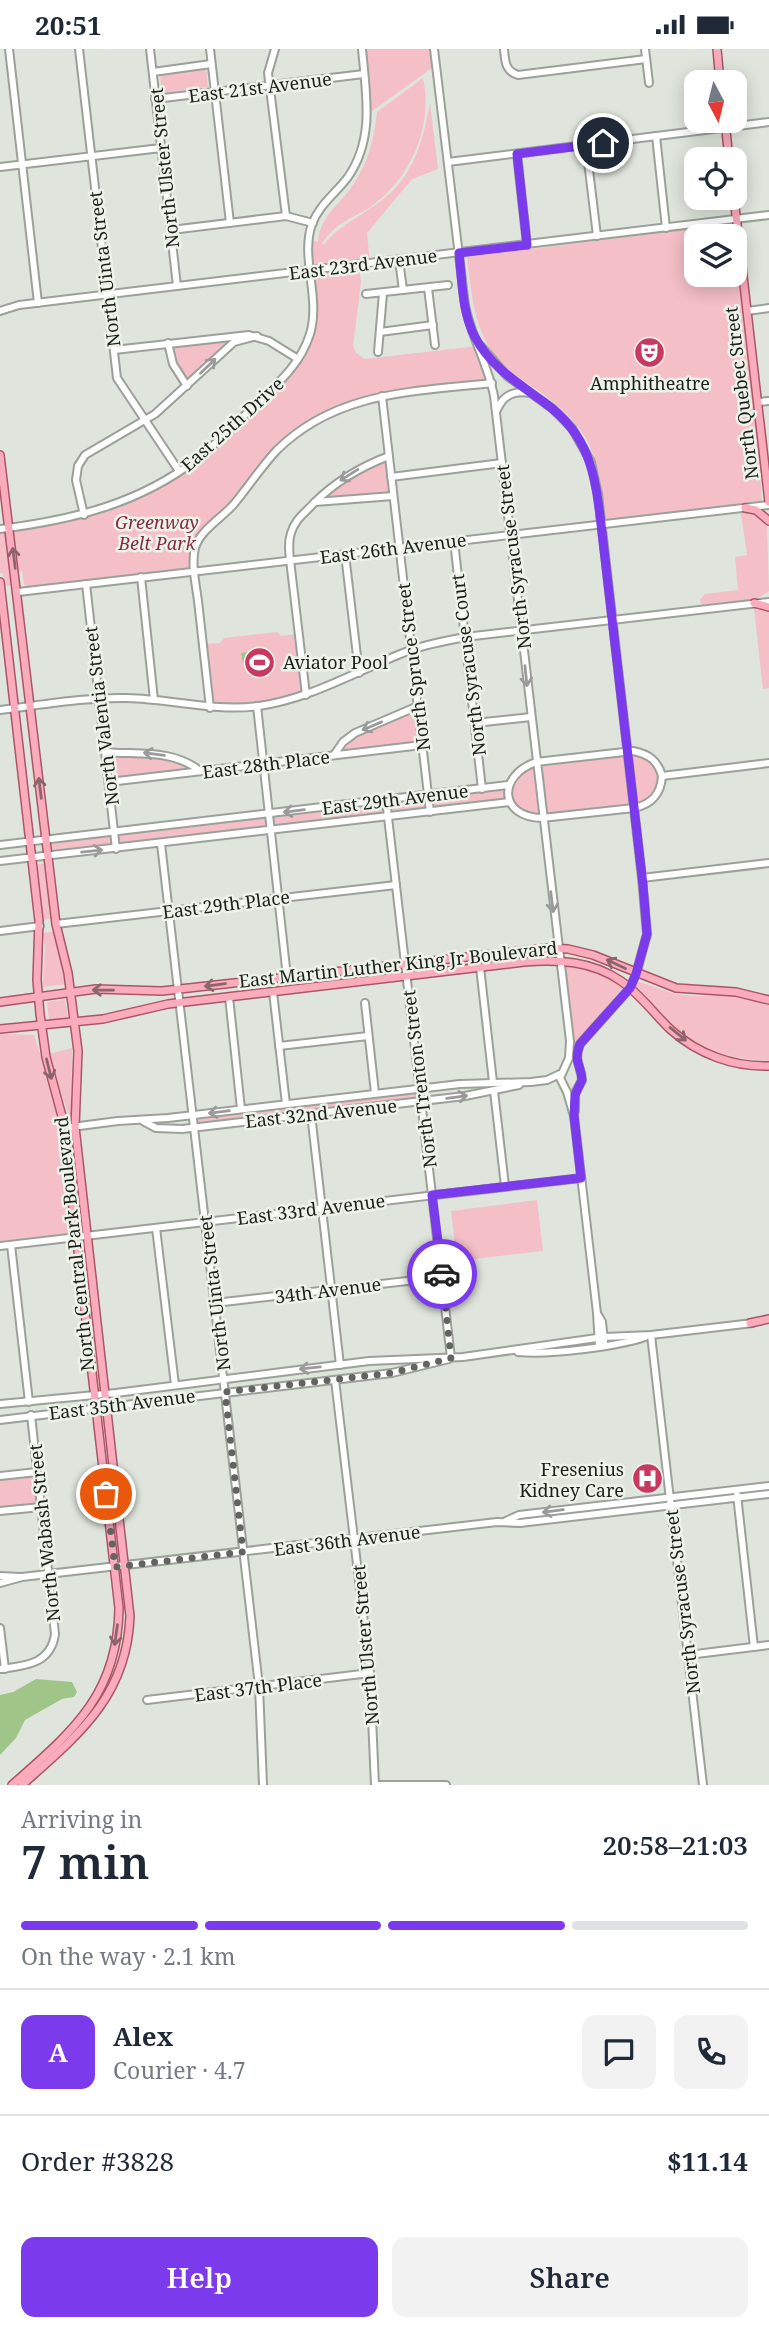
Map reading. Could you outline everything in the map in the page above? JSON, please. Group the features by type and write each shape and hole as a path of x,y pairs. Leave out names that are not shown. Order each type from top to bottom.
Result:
{"main road":[{"path":"717,49 719,70"},
{"name":"North Quebec Street","path":"736,210 769,503"},
{"name":"North Central Park Boulevard","path":"0,455 56,924 74,1022 78,1067 75,1127 130,1605 129,1635 121,1668 99,1710 83,1729 18,1784"},
{"path":"745,508 761,512 769,521"},
{"name":"North Central Park Boulevard","path":"0,582 40,926 37,973 41,1026 47,1065 60,1104 64,1128 119,1608 110,1666 98,1695 72,1730 18,1784"},
{"path":"754,603 769,607"},
{"name":"East Martin Luther King Jr Boulevard","path":"0,1002 96,989 148,992 178,990 558,948 593,955 676,988 752,995 769,1000"},
{"name":"East Martin Luther King Jr Boulevard","path":"0,1029 103,1019 180,1002 480,967 560,961 589,966 614,977 647,1003 672,1031 700,1050 726,1061 750,1066 769,1066"},
{"path":"752,995 769,993"},
{"path":"751,1323 769,1321"}],"street":[{"path":"9,49 38,303"},
{"name":"North Uinta Street","path":"79,49 119,381 179,471"},
{"name":"North Ulster Street","path":"150,49 177,286"},
{"path":"210,49 230,223"},
{"path":"275,49 268,73 286,216"},
{"path":"311,271 309,242 313,223 350,173 364,143 368,114 362,49"},
{"name":"North Syracuse Street","path":"434,49 465,305 492,383 496,414 570,1046 569,1058 562,1071"},
{"path":"504,49 506,67 511,72 523,75 646,59"},
{"path":"645,49 649,83"},
{"path":"153,72 211,64"},
{"name":"East 21st Avenue","path":"155,99 364,74"},
{"path":"747,123 769,122"},
{"path":"448,162 684,131"},
{"path":"656,136 666,228"},
{"path":"586,145 597,236"},
{"path":"0,167 161,148"},
{"path":"517,154 527,245"},
{"name":"East 23rd Avenue","path":"0,311 12,306 769,215"},
{"path":"170,230 286,216 313,223"},
{"path":"399,260 403,290"},
{"name":"East 25th Drive","path":"0,529 84,515 132,498 179,471 222,438 282,380 299,359 313,321 311,271"},
{"path":"366,294 448,285"},
{"path":"428,288 435,345"},
{"path":"377,352 383,293"},
{"path":"747,311 769,308"},
{"path":"380,332 433,325"},
{"path":"114,350 243,335 257,336 269,341 299,359"},
{"path":"84,515 76,480 81,459 92,449 145,421 187,386 228,346 241,339 257,336"},
{"path":"224,337 228,346"},
{"path":"475,339 502,370 561,416 583,444 593,470 601,524 647,934 630,988 580,1044 576,1056 582,1080 575,1095 574,1116 597,1313 602,1322 601,1341"},
{"path":"168,344 173,364 187,386"},
{"path":"211,708 195,571 195,549 200,538 233,505 261,467 303,428 350,404 382,397 492,383"},
{"path":"496,414 500,403 508,395 519,392 532,394"},
{"name":"North Spruce Street","path":"382,397 430,812"},
{"path":"758,402 769,401"},
{"path":"306,695 290,560 291,532 299,516 327,490 348,475 388,456"},
{"path":"391,477 502,463"},
{"path":"315,502 393,496"},
{"name":"East 26th Avenue","path":"18,592 745,508 769,503"},
{"name":"North Syracuse Court","path":"454,541 482,789"},
{"path":"345,554 359,673"},
{"path":"141,577 154,700"},
{"name":"North Valentia Street","path":"86,584 116,849"},
{"path":"0,710 99,698 154,700 211,708 257,706 306,695 411,650 465,637 769,601"},
{"path":"257,706 287,977"},
{"path":"333,755 346,738 418,706"},
{"path":"475,723 531,717"},
{"name":"East 28th Place","path":"109,782 422,745"},
{"path":"627,751 649,756 656,762 663,776 662,784 652,800 646,804 634,808 529,818 519,813 510,802 508,785 524,766 536,762 627,751"},
{"path":"105,752 170,757 184,760 200,771"},
{"path":"663,776 769,763"},
{"name":"East 29th Avenue","path":"0,845 508,785"},
{"name":"North Trenton Street","path":"386,800 451,1358"},
{"name":"East 29th Avenue","path":"0,861 510,802"},
{"name":"North Uinta Street","path":"161,843 259,1686 263,1785"},
{"path":"642,878 769,863"},
{"name":"East 29th Place","path":"56,924 396,885"},
{"path":"0,931 40,926"},
{"path":"480,967 493,1082"},
{"path":"273,992 286,1104"},
{"path":"229,997 241,1109"},
{"path":"365,1003 375,1093"},
{"path":"279,1046 368,1036"},
{"path":"574,1116 563,1085 562,1071 572,1066 579,1069"},
{"name":"East 32nd Avenue","path":"547,1080 562,1071"},
{"name":"East 32nd Avenue","path":"142,1121 420,1088 547,1080 563,1085"},
{"name":"East 32nd Avenue","path":"142,1121 149,1126 168,1130 194,1128 421,1102 494,1091 531,1081"},
{"path":"563,1085 571,1089 578,1086"},
{"path":"494,1091 505,1187"},
{"path":"311,1114 340,1365"},
{"path":"64,1128 118,1121 142,1121"},
{"name":"East 33rd Avenue","path":"0,1246 581,1178"},
{"path":"156,1227 175,1385"},
{"path":"11,1244 29,1402"},
{"name":"34th Avenue","path":"215,1303 442,1277"},
{"name":"East 35th Avenue","path":"0,1404 106,1394 340,1365 512,1352 536,1346 751,1323"},
{"name":"North Syracuse Street","path":"651,1335 703,1785"},
{"name":"East 35th Avenue","path":"0,1420 398,1372 451,1358"},
{"name":"North Ulster Street","path":"335,1380 370,1673 375,1785"},
{"name":"North Wabash Street","path":"2,1669 36,1663 50,1651 54,1639 55,1628 31,1415"},
{"path":"0,1476 37,1472"},
{"name":"East 36th Avenue","path":"506,1521 519,1515 769,1486"},
{"path":"736,1490 754,1647"},
{"name":"East 36th Avenue","path":"0,1583 22,1577 506,1521 520,1523 769,1495"},
{"path":"0,1511 41,1507"},
{"name":"East 36th Avenue","path":"0,1576 22,1577"},
{"path":"0,1629 2,1669"},
{"path":"688,1655 769,1645"},
{"name":"East 37th Place","path":"147,1700 370,1673"},
{"path":"375,1785 446,1785"}],"green space":[{"path":"362,49 434,49 436,65 368,114"},
{"path":"206,69 208,87 162,93 160,74"},
{"name":"Greenway Belt Park","path":"423,78 426,97 422,133 407,167 384,196 337,227 322,244 385,198 396,187 418,149 430,103 438,169 412,179 367,233 370,264 359,265 361,282 353,346 356,353 365,359 478,346 492,383 382,396 342,407 285,443 197,543 195,571 27,587 22,571 12,572 13,585 4,586 3,574 0,573 0,529 55,521 151,488 209,449 299,359 312,327 309,240 318,242 326,219 362,170 372,142 377,112"},
{"path":"684,230 684,287 739,287 756,423 762,501 606,520 596,462 582,433 558,406 501,363 485,339 474,305 467,257"},
{"path":"226,339 228,343 187,386 173,364 168,343"},
{"path":"389,456 393,496 323,501 320,497 327,490"},
{"path":"752,512 762,518 767,527 769,591 757,599 702,605 700,600 705,594 738,590 735,557 747,555 741,513"},
{"path":"754,608 769,610 769,688 763,689"},
{"path":"277,632 281,636 298,634 306,695 285,701 210,708 203,644 220,643 224,638"},
{"path":"418,706 422,745 333,756 343,742"},
{"path":"627,751 656,762 662,784 646,804 529,818 509,802 48,855 46,840 507,785 524,766"},
{"path":"105,752 170,757 200,771 109,782"},
{"path":"37,864 44,864 53,918 42,920"},
{"path":"55,931 67,984 43,987 43,933"},
{"path":"564,966 595,973 622,988 577,1047 573,1047"},
{"path":"637,981 675,994 734,995 769,1004 769,1061 728,1055 691,1040 668,1022 634,986"},
{"path":"65,1000 68,1018 49,1020 47,1003"},
{"path":"0,1034 34,1035 58,1111 72,1233 0,1241"},
{"path":"72,1048 71,1118 49,1054"},
{"path":"416,1092 417,1099 197,1125 197,1117"},
{"path":"537,1200 543,1251 457,1261 451,1211"},
{"path":"34,1475 37,1503 0,1507 0,1479"}],"shaded area":[{"name":"Aviator Pool","path":"259,651 261,661 266,660 267,667 260,668 261,674 254,675 253,662 243,663 241,653"},
{"path":"36,1679 72,1682 77,1692 74,1697 62,1699 25,1720 16,1738 0,1755 0,1695 13,1692"}],"way so far":[{"path":"106,1494 115,1567 243,1552 225,1392 392,1373 451,1358 442,1274"}],"place":[{"name":"Amphitheatre","path":"650,353"},
{"name":"Aviator Pool","path":"260,662"},
{"name":"Fresenius Kidney Care","path":"647,1479"}],"route":[{"path":"442,1274 432,1195 581,1178 574,1116 575,1095 582,1080 576,1056 580,1044 630,988 646,939 647,920 597,485 593,470 583,444 567,422 507,376 475,339 465,305 459,253 527,245 517,154 603,143"}]}
